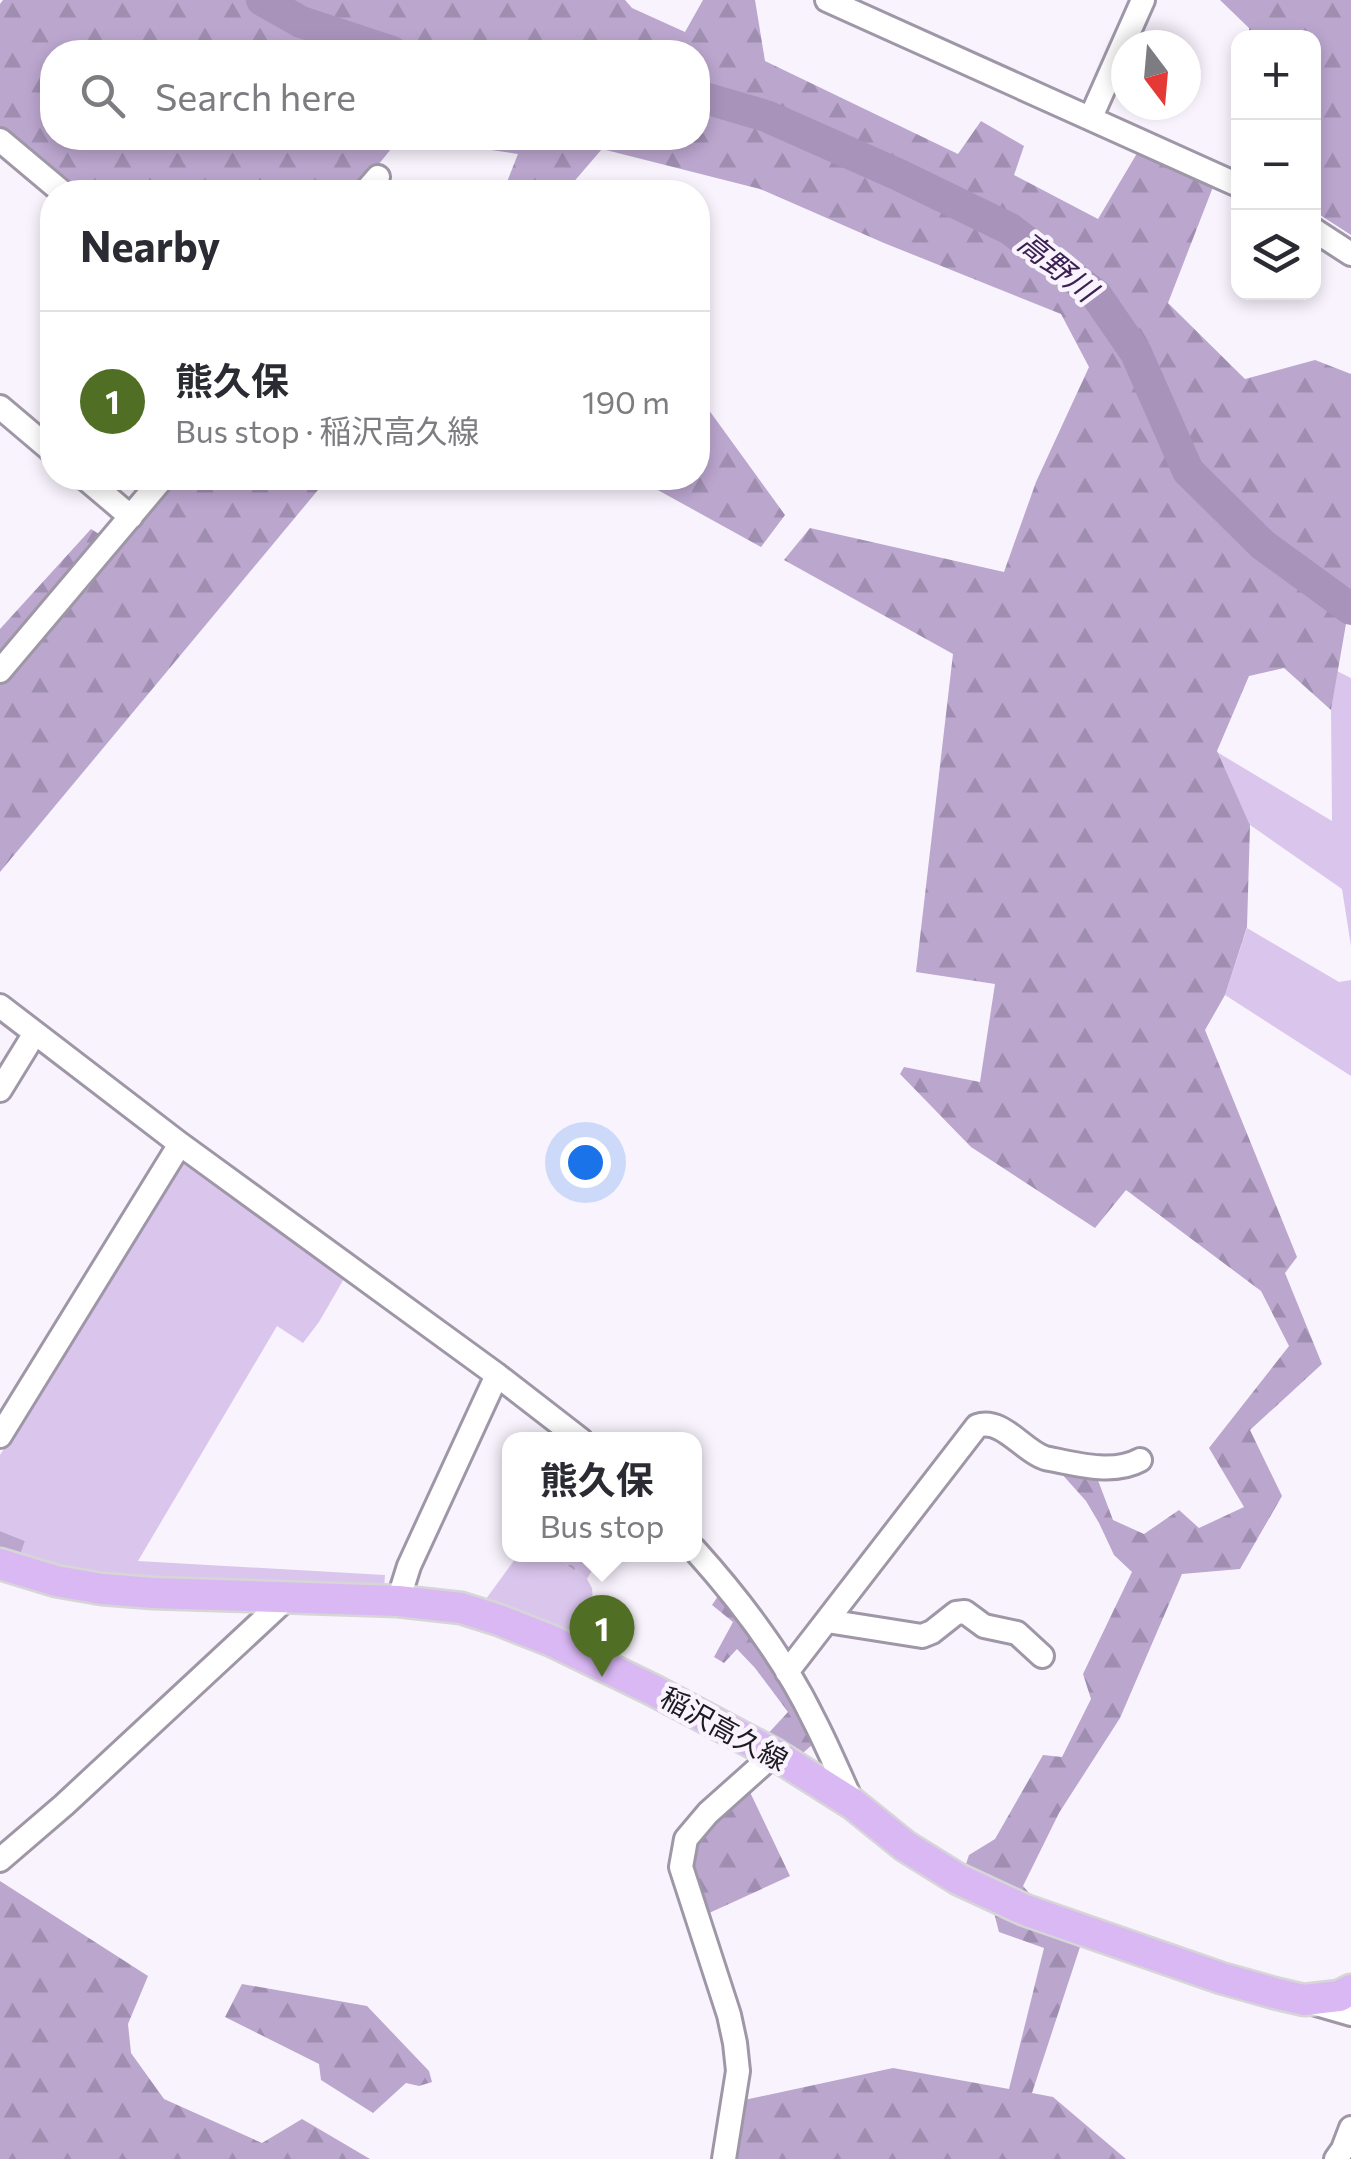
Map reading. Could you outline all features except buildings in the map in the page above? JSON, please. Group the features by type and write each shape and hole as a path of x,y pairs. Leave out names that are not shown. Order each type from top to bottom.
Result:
{"main road":[{"name":"稲沢高久線","path":"0,1564 56,1582 102,1589 398,1601 460,1608 499,1620 653,1690 774,1754 853,1804 905,1846 958,1879 1025,1910 1221,1978 1304,2000 1339,1996 1351,1990"}],"street":[{"path":"826,0 1231,182"},
{"path":"1091,117 1142,0"},
{"path":"0,140 48,180"},
{"path":"1321,235 1351,254"},
{"path":"0,407 40,441"},
{"path":"99,490 131,516"},
{"path":"4,659 154,490"},
{"path":"0,1006 570,1432"},
{"path":"0,1090 35,1033"},
{"path":"0,1436 180,1144"},
{"path":"398,1601 409,1566 498,1375"},
{"path":"787,1672 977,1426 996,1426 1045,1458 1114,1468 1140,1460"},
{"path":"702,1559 787,1672 813,1717 853,1804"},
{"path":"0,1860 288,1597"},
{"path":"828,1621 922,1636 956,1612 965,1612 984,1626 1017,1634 1042,1656"},
{"path":"724,2159 737,2085 735,2043 680,1867 686,1839 708,1813 774,1754"},
{"path":"1304,2000 1351,2014"},
{"path":"1336,2159 1351,2128"}],"green space":[{"path":"3,0 625,0 632,8 685,32 703,0 755,0 765,61 958,154 981,121 1024,146 1014,175 1098,219 1139,150 1213,187 1168,303 1245,379 1315,360 1351,374 1351,595 1331,710 1284,668 1249,676 1217,751 1250,825 1247,927 1225,995 1205,1030 1297,1257 1285,1273 1322,1364 1250,1430 1282,1496 1240,1569 1182,1574 1120,1718 1059,1813 1023,1886 1067,1938 1081,1944 1032,2093 1053,2097 1126,2159 736,2159 744,2100 893,2068 1009,2089 1044,1948 999,1932 986,1882 965,1867 969,1855 995,1839 1043,1755 1062,1757 1091,1699 1083,1674 1132,1572 1114,1555 1086,1501 1060,1472 1096,1475 1113,1520 1144,1534 1179,1510 1199,1528 1244,1507 1209,1448 1289,1346 1261,1291 1126,1190 1095,1228 971,1147 900,1074 904,1067 980,1082 995,984 916,972 953,654 784,560 810,528 1004,572 1036,482 1089,367 1061,314 760,189 606,150 710,150 710,40 40,40 40,150 390,150 366,180 57,180 0,133"},
{"path":"1220,0 1351,0 1351,235 1321,216 1321,30 1249,28"},
{"path":"491,150 601,150 575,180 508,180 518,154"},
{"path":"710,412 785,515 761,547 658,490 710,490"},
{"path":"169,490 318,490 0,872 0,629 91,529 120,547"},
{"path":"1337,671 1351,678 1351,946 1342,889 1250,825 1217,752 1332,821 1331,710"},
{"path":"1247,928 1339,982 1351,980 1351,1076 1225,995"},
{"path":"183,1157 345,1277 303,1343 277,1326 138,1561 385,1575 384,1589 119,1580 18,1561 25,1541 0,1531 0,1455"},
{"path":"0,1531 25,1541 18,1561 0,1554"},
{"path":"513,1562 563,1562 587,1579 592,1588 594,1615 623,1639 612,1661 483,1603"},
{"path":"563,1562 597,1562 587,1579"},
{"path":"718,1596 770,1668 812,1745 797,1758 763,1739 788,1712 755,1668 737,1649 724,1663 714,1657 733,1622 712,1605"},
{"path":"749,1790 790,1876 707,1914 690,1857 701,1831"},
{"path":"0,1881 148,1976 128,2024 131,2053 164,2099 262,2143 302,2119 370,2159 0,2159"},
{"path":"242,1984 367,2006 429,2071 432,2082 419,2086 406,2083 373,2113 321,2080 319,2064 225,2017"}],"waterway":[{"name":"高野川","path":"262,0 301,22 356,40"},
{"name":"高野川","path":"710,100 766,116 1010,229 1096,295 1136,353 1188,471 1263,545 1351,609"}],"place":[{"name":"熊久保","path":"602,1677"}]}
